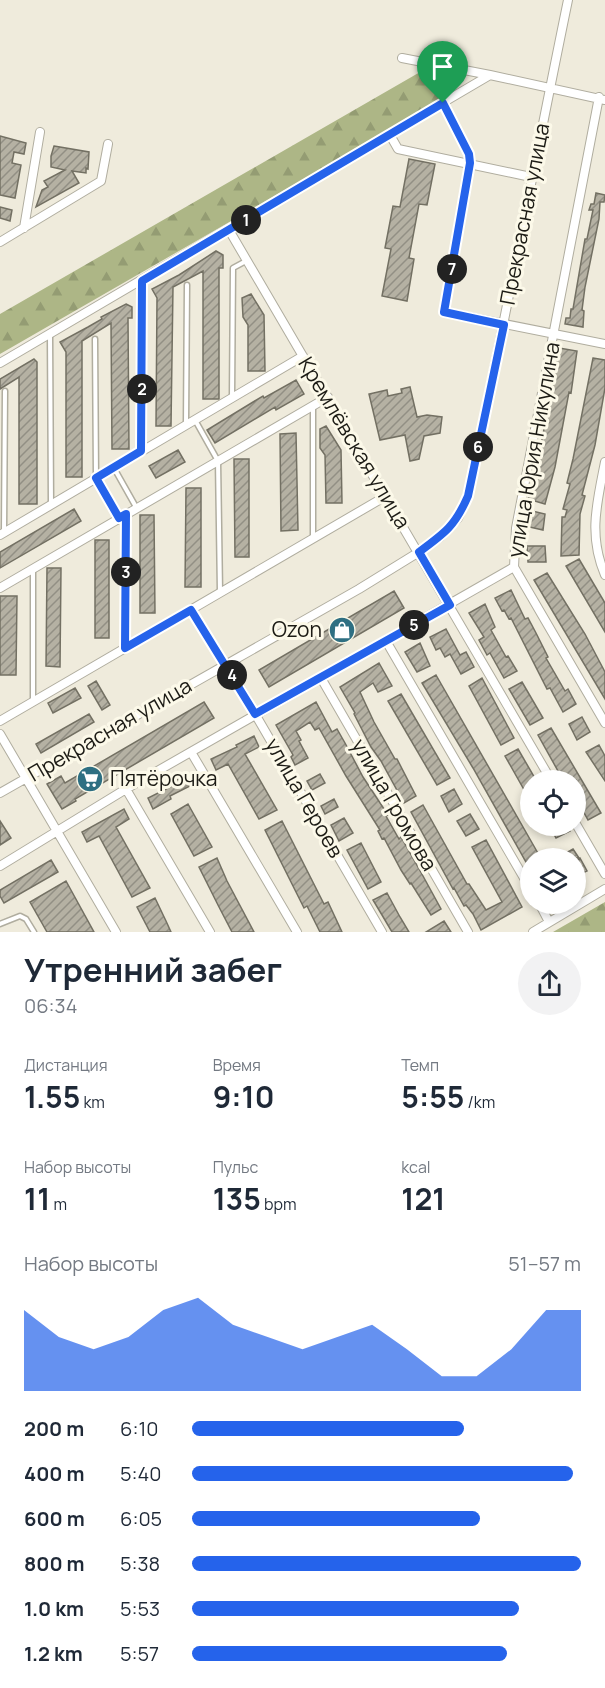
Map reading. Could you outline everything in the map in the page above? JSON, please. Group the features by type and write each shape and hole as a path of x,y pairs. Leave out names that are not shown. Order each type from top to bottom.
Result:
{"street":[{"name":"Прекрасная улица","path":"0,793 358,589 419,552 440,537 458,518 468,496 568,0"},
{"path":"402,58 602,99"},
{"path":"0,363 490,75"},
{"name":"улица Юрия Никулина","path":"0,866 126,789 514,567 516,528 602,99"},
{"path":"443,103 469,154 470,163 444,312 605,344"},
{"path":"24,228 40,132"},
{"path":"390,135 398,149 531,177"},
{"path":"0,242 101,181 108,144"},
{"name":"Кремлёвская улица","path":"229,230 545,770"},
{"path":"2,534 303,356"},
{"path":"0,588 328,397"},
{"path":"605,462 594,530 598,557 605,575"},
{"path":"0,721 386,496"},
{"path":"514,567 605,723"},
{"path":"386,641 520,871"},
{"name":"улица Героев","path":"226,664 382,932"},
{"name":"улица Громова","path":"321,678 468,932"},
{"path":"0,734 116,932"},
{"path":"191,752 297,932"},
{"path":"126,789 210,932"},
{"path":"583,836 605,874"},
{"path":"532,932 605,889"},
{"path":"544,914 549,922"}],"lane":[{"path":"232,397 233,268 247,260"},
{"path":"141,451 142,281"},
{"path":"186,425 187,285"},
{"path":"50,334 51,505"},
{"path":"95,339 96,478 122,516 125,648"},
{"path":"2,534 5,391"},
{"path":"313,539 314,406"},
{"path":"194,420 218,461 220,593"},
{"path":"114,468 137,508"},
{"path":"33,569 33,702"},
{"path":"191,610 226,664"},
{"path":"1,923 20,916 26,919 34,932"}],"green space":[{"path":"434,64 451,74 451,85 443,99 0,354 0,314"},
{"path":"605,902 605,932 553,932 586,914"}],"building":[{"path":"0,136 26,143 24,154 14,152 12,163 21,165 15,198 0,195"},
{"path":"54,146 89,152 88,169 86,168 86,173 72,171 79,183 36,207 42,190 48,187 44,181 65,170 51,167"},
{"path":"409,159 435,164 427,205 419,204 409,258 414,259 407,301 382,296 391,249 385,248 393,206 400,207"},
{"path":"596,193 605,195 604,202 600,202 599,219 585,287 582,310 584,311 583,327 565,324 566,318 570,318 571,309 573,309 585,239 587,239 593,210 589,210 591,204 594,204"},
{"path":"0,207 12,210 10,221 0,218"},
{"path":"216,251 223,255 223,268 219,268 219,399 203,399 203,271 173,287 171,426 156,426 157,298 152,289"},
{"path":"251,294 264,315 265,371 248,371 248,325 243,317 242,298"},
{"path":"126,304 132,307 132,318 128,318 129,449 112,449 111,323 82,341 82,477 66,477 66,352 60,342"},
{"path":"559,348 577,351 571,393 569,392 555,467 545,504 528,499 539,456"},
{"path":"593,358 605,360 605,388 595,445 582,495 585,496 580,514 579,555 561,556 562,517 565,517 567,510 563,509 570,484 567,483"},
{"path":"34,359 37,362 37,504 19,504 19,377 0,389 0,379"},
{"path":"296,380 304,394 276,410 275,407 215,443 207,430 263,396 264,398"},
{"path":"410,387 417,417 427,415 442,417 440,433 424,436 419,459 410,461 405,435 380,440 369,394 387,390 388,396 402,393 401,389"},
{"path":"326,426 341,450 342,503 326,503 325,455 320,448 320,429"},
{"path":"296,433 298,530 281,531 280,434"},
{"path":"178,450 185,462 156,478 149,466"},
{"path":"234,459 249,459 249,557 235,557"},
{"path":"186,488 201,488 201,587 185,587"},
{"path":"74,509 81,521 0,568 0,552"},
{"path":"528,510 545,514 543,530 525,526"},
{"path":"140,515 154,515 155,613 140,613"},
{"path":"95,540 109,540 109,638 95,638"},
{"path":"527,546 545,546 546,562 528,562"},
{"path":"579,559 605,603 605,632 566,566"},
{"path":"47,568 61,568 60,667 46,666"},
{"path":"547,573 585,634 605,672 605,699 534,580"},
{"path":"511,590 525,619 528,618 536,633 548,657 546,658 565,691 568,689 576,704 563,712 550,688 547,689 511,618 509,619 504,610 502,611 495,598"},
{"path":"394,591 404,608 269,687 259,670"},
{"path":"0,596 17,596 16,675 0,675"},
{"path":"485,604 495,627 491,630 517,671 504,678 490,653 487,655 479,640 484,637 469,613"},
{"path":"446,629 460,655 466,652 474,667 461,674 450,654 445,657 440,648 436,650 430,637"},
{"path":"420,643 430,666 417,672 405,652"},
{"path":"379,663 392,686 378,692 373,683 360,692 374,722 416,796 404,803 371,747 340,687"},
{"path":"436,675 520,822 520,836 528,836 535,848 520,848 520,851 422,683"},
{"path":"482,678 514,738 501,745 469,686"},
{"path":"96,681 110,705 102,710 88,686"},
{"path":"522,682 543,718 530,725 509,689"},
{"path":"75,688 81,698 53,713 48,703"},
{"path":"401,694 450,778 437,785 388,701"},
{"path":"204,702 214,718 75,799 76,801 62,809 47,784 61,776 65,783"},
{"path":"316,702 332,732 337,729 441,909 431,915 401,870 384,838 382,839 378,831 380,830 319,728 315,730 310,722 296,731 308,758 295,765 291,757 293,755 276,725"},
{"path":"89,714 94,722 41,753 36,744"},
{"path":"582,717 590,732 577,740 569,724"},
{"path":"551,728 576,770 557,770 538,735"},
{"path":"254,736 259,747 245,754 277,810 259,819 228,764 216,770 211,759"},
{"path":"599,745 605,756 605,781 586,752"},
{"path":"518,749 530,770 520,770 520,783 505,756"},
{"path":"187,774 192,785 170,796 171,799 153,809 148,798 172,786 171,783"},
{"path":"320,774 325,783 312,790 307,781"},
{"path":"586,788 601,813 588,820 586,816"},
{"path":"454,789 462,804 449,812 441,796"},
{"path":"334,799 338,807 325,814 321,806"},
{"path":"188,804 212,847 194,856 171,814"},
{"path":"423,805 467,884 486,910 502,902 472,847 486,840 520,903 520,908 481,930 473,914 466,905 464,906 453,889 411,812"},
{"path":"124,809 129,819 116,827 150,888 132,897 99,836 87,842 82,832"},
{"path":"470,814 479,829 466,836 457,821"},
{"path":"344,818 353,833 339,841 331,825"},
{"path":"0,821 11,838 0,845"},
{"path":"282,821 324,904 328,902 342,932 320,932 307,906 304,908 265,830"},
{"path":"361,843 381,882 368,889 347,850"},
{"path":"217,858 254,932 232,932 199,867"},
{"path":"51,860 58,872 4,903 0,890"},
{"path":"66,881 94,932 47,932 30,902"},
{"path":"387,893 409,932 392,932 373,900"},
{"path":"155,898 171,932 150,932 137,907"},
{"path":"444,921 451,932 426,932"}],"place":[{"name":"Ozon","path":"342,630"},
{"name":"Пятёрочка","path":"90,779"}],"route":[{"path":"443,103 469,154 470,163 444,312 504,325 468,496 458,518 440,537 419,552 450,605 255,714 191,610 125,648 126,514 119,518 96,478 141,451 142,281 443,103"}]}
